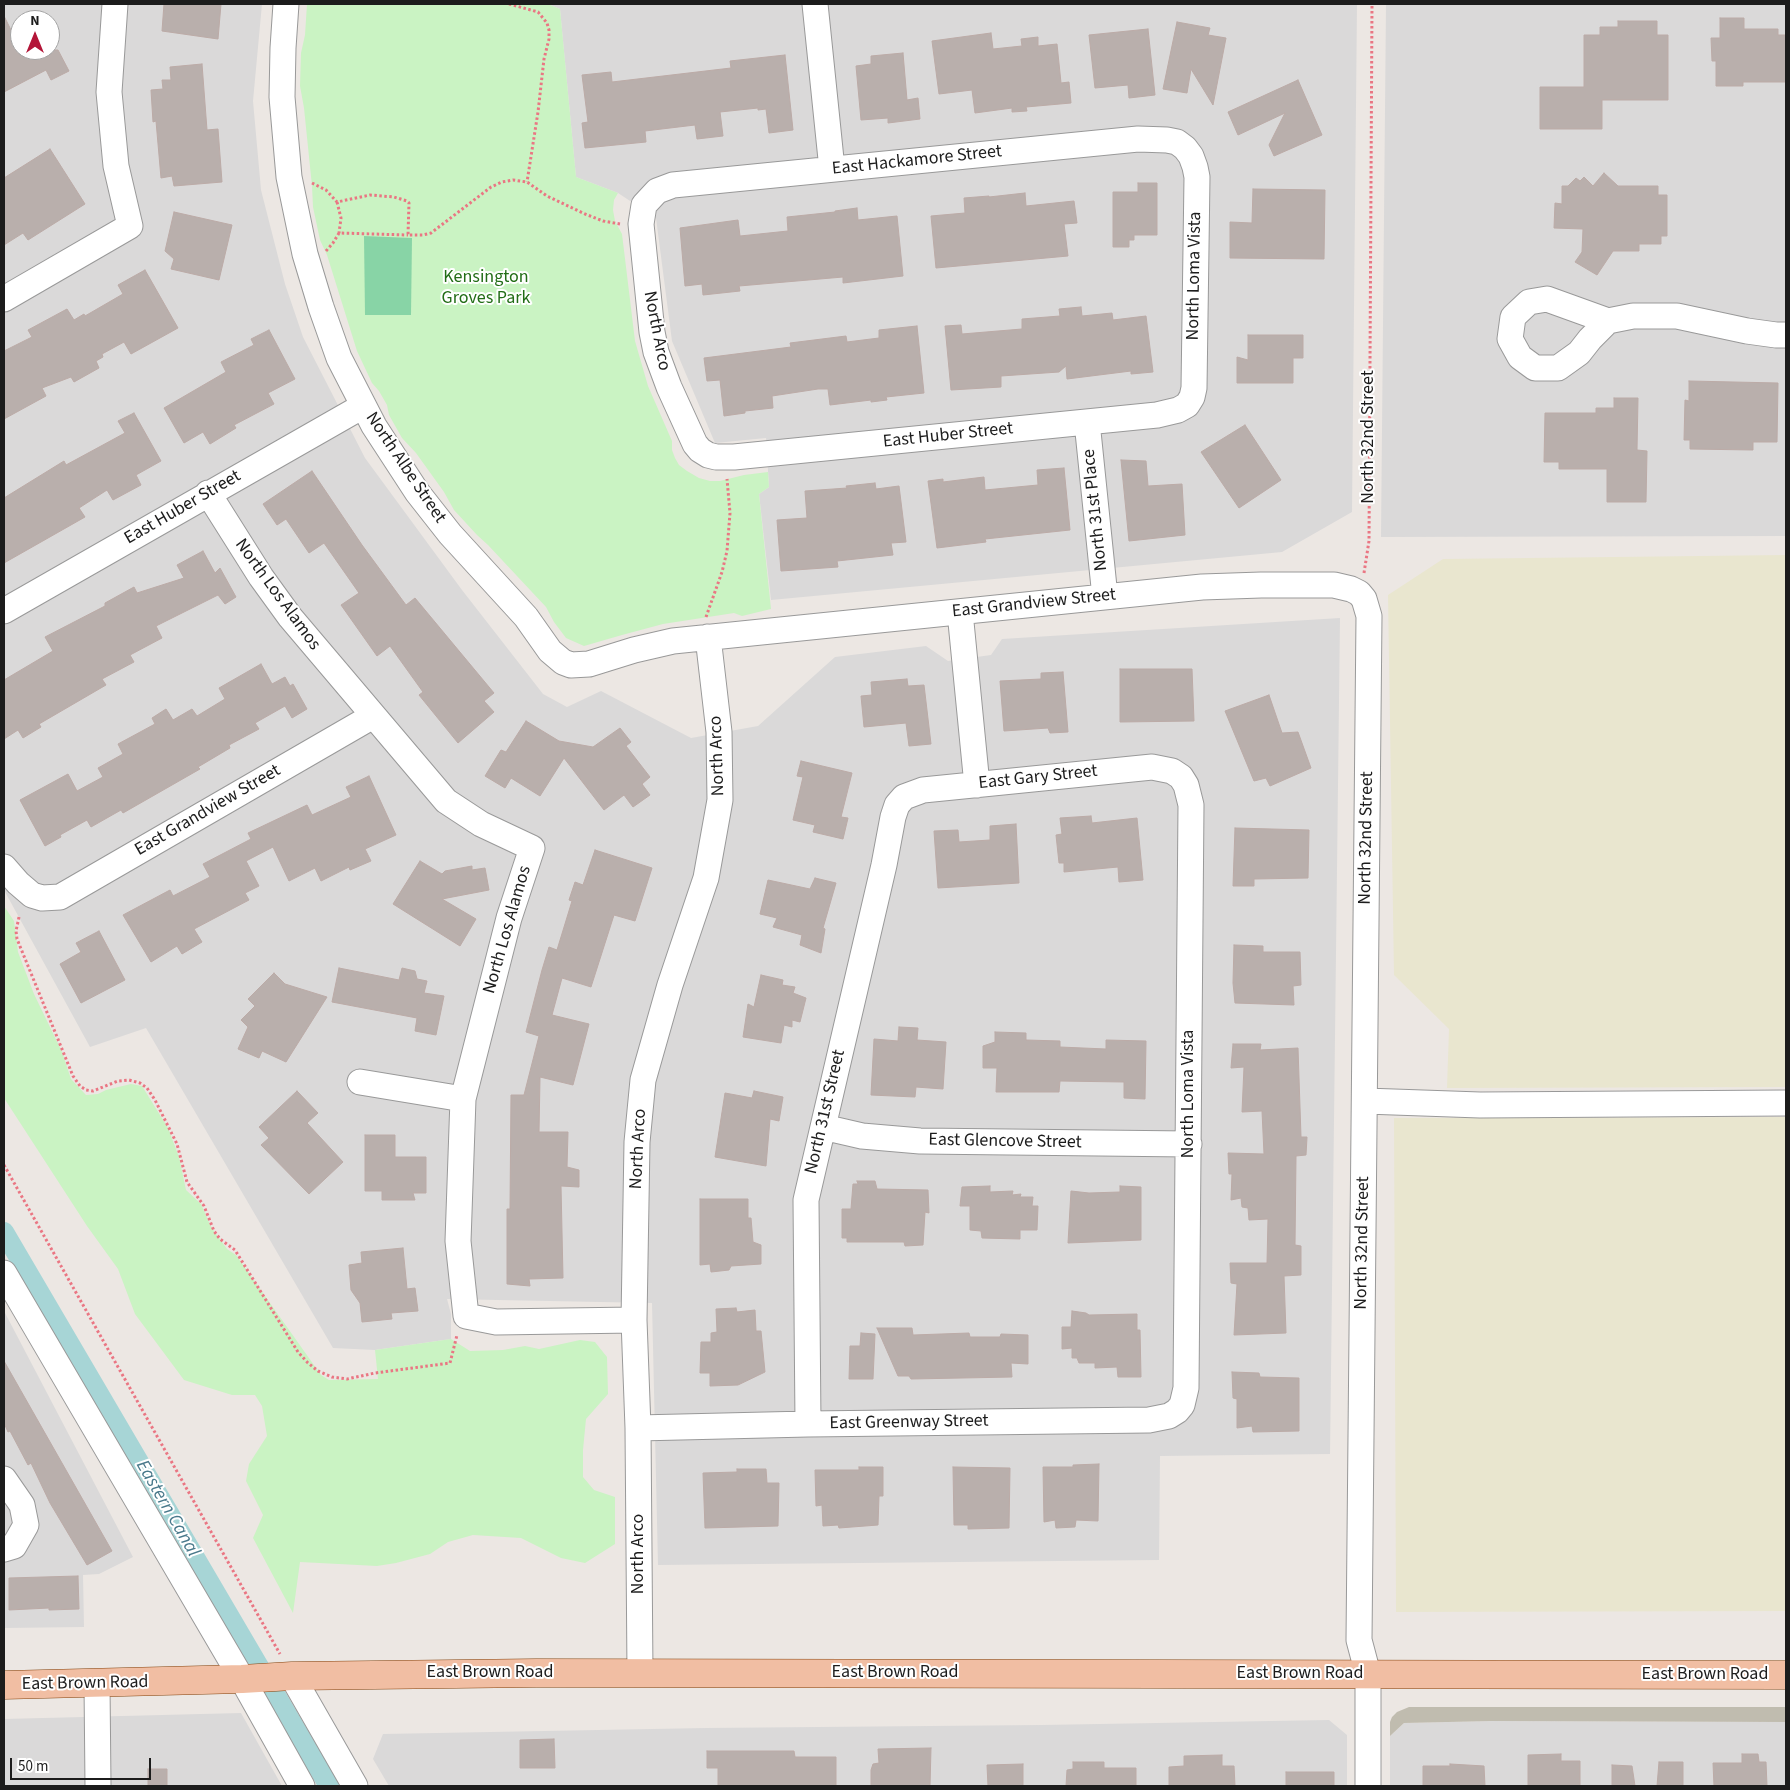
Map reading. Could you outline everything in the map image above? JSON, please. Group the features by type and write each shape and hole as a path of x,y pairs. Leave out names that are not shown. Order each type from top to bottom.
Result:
{"main road":[{"name":"East Brown Road","path":"4,1686 242,1680 292,1676 640,1673 1786,1675"}],"street":[{"path":"4,299 130,226 116,166 108,92 115,4"},
{"name":"North Albe Street","path":"286,4 282,97 293,201 305,254 321,307 340,358 363,406 387,448 422,499 450,534 535,628 550,651 562,662 571,665 589,664 707,629"},
{"path":"815,4 832,169"},
{"name":"East Hackamore Street","path":"650,198 657,192 673,185 1138,139 1166,140 1176,142 1185,148"},
{"name":"North Loma Vista","path":"1185,148 1191,156 1197,177 1194,388 1192,398 1187,405"},
{"name":"North Arco","path":"650,198 644,205 640,224 649,313 656,352 668,387 691,436 700,450 708,455"},
{"path":"1608,321 1633,316 1677,316 1747,331 1786,335"},
{"name":"East Huber Street","path":"708,455 734,457 1087,422 1162,414 1178,410 1187,405"},
{"name":"East Huber Street","path":"4,611 363,406"},
{"name":"North 31st Place","path":"1087,422 1105,597"},
{"name":"North Los Alamos","path":"208,493 275,597 307,639 446,801 480,824 532,848 509,918 463,1099 458,1241 466,1316"},
{"name":"East Grandview Street","path":"707,629 960,612 1193,588 1241,585 1334,586 1351,589 1359,593"},
{"name":"North 32nd Street","path":"1359,593 1364,599 1369,616 1360,1640 1368,1674 1368,1786"},
{"path":"960,612 977,784"},
{"name":"North Arco","path":"640,1673 638,1428 634,1320 637,1142 643,1080 670,985 706,878 720,800 719,732 707,629"},
{"name":"East Grandview Street","path":"4,867 25,890 42,898 60,897 373,716"},
{"name":"East Gary Street","path":"896,805 913,792 977,784 1152,767 1172,771 1181,777"},
{"name":"North Loma Vista","path":"1177,1411 1182,1405 1186,1388 1189,1144 1191,805 1186,785 1181,777"},
{"name":"North 31st Street","path":"808,1424 806,1200 884,865 896,805"},
{"path":"360,1082 463,1099"},
{"path":"1365,1101 1480,1105 1786,1102"},
{"name":"East Glencove Street","path":"823,1127 872,1137 920,1142 1189,1144"},
{"path":"4,1273 302,1786"},
{"path":"466,1316 496,1322 634,1320"},
{"name":"East Greenway Street","path":"638,1428 1149,1420 1164,1418 1177,1411"},
{"path":"4,1479 22,1505 26,1525 14,1546 4,1549"},
{"path":"292,1676 355,1786"},
{"path":"97,1684 98,1786"}],"path":[{"path":"509,4 538,12 548,23 549,30 527,182"},
{"name":"North 32nd Street","path":"1359,593 1366,567 1369,542 1372,4"},
{"path":"339,233 423,236 431,233 480,194 496,184 513,180 527,182 552,198 585,214 603,221 620,224"},
{"path":"310,183 326,190 337,202 341,218 339,233 324,252"},
{"path":"337,202 370,195 394,197 407,201 409,203 408,235"},
{"path":"707,629 708,609 721,575 730,530 726,479"},
{"path":"19,917 16,931 17,939 74,1076 80,1086 93,1092 118,1081 129,1080 140,1083 147,1088 156,1100 177,1144 187,1182 204,1206 214,1231 220,1239 235,1250 298,1352 318,1371 332,1377 347,1379 374,1373 450,1364 458,1332 466,1316"},
{"path":"4,1166 292,1676"}],"shaded area":[{"path":"4,4 262,4 253,101 261,190 285,284 303,337 365,458 462,590 543,694 567,707 601,691 691,738 758,726 835,657 926,646 948,661 991,655 1002,639 1340,618 1330,1454 1160,1456 1159,1560 658,1565 652,1303 447,1299 451,1314 451,1339 375,1350 333,1348 146,1028 90,1047 4,890"},
{"path":"548,4 1357,4 1352,512 1282,552 771,600 759,494 769,487 766,438 715,443 672,341 656,218 618,193 576,177 560,9"},
{"path":"1386,4 1786,4 1786,536 1381,537"},
{"path":"1786,555 1786,1087 1447,1088 1449,1029 1394,975 1388,595 1443,559"},
{"path":"1786,1117 1786,1611 1396,1612 1394,1118"},
{"path":"4,1311 133,1557 99,1574 83,1575 84,1627 4,1628"},
{"path":"1409,1707 1786,1707 1786,1722 1492,1721 1404,1723 1390,1736 1392,1717 1397,1712"},
{"path":"241,1713 282,1786 4,1786 4,1719"},
{"path":"1329,1720 1347,1735 1347,1786 389,1786 373,1759 383,1734"},
{"path":"1492,1721 1786,1722 1786,1786 1390,1786 1390,1736 1404,1723"}],"green space":[{"name":"Kensington Groves Park","path":"307,4 548,4 560,9 576,177 618,193 614,200 613,210 615,221 622,234 635,341 648,386 672,441 672,450 675,458 679,465 687,471 699,478 710,481 720,481 768,472 769,487 759,494 771,609 742,616 734,613 663,624 584,646 566,638 546,607 454,510 444,492 416,453 402,438 389,415 387,405 372,383 357,351 327,255 320,240 313,207 304,108 300,86 301,53 305,35"},
{"path":"364,236 412,238 411,315 365,315"},
{"path":"4,906 14,921 18,952 34,994 62,1052 71,1079 86,1095 98,1094 106,1090 131,1084 142,1086 168,1128 179,1157 186,1190 201,1204 211,1227 227,1249 236,1255 321,1375 329,1380 378,1379 375,1350 451,1339 470,1351 503,1350 525,1346 539,1349 580,1340 595,1342 607,1357 608,1394 586,1419 583,1477 594,1490 615,1497 615,1544 585,1563 561,1558 521,1538 473,1535 448,1542 430,1554 377,1566 300,1562 293,1613 253,1538 263,1515 246,1481 249,1464 267,1436 262,1406 255,1395 232,1395 184,1380 135,1314 118,1269 87,1226 4,1098"}],"building":[{"path":"164,4 221,4 218,39 162,31"},
{"path":"4,16 10,28 10,60 60,60 60,54 69,71 51,80 46,70 4,92"},
{"path":"1720,18 1744,18 1744,29 1778,29 1778,35 1786,35 1786,82 1743,82 1743,86 1716,86 1716,61 1712,61 1711,38 1720,38"},
{"path":"1618,21 1657,21 1657,35 1668,35 1668,100 1602,100 1602,129 1540,129 1540,87 1584,87 1584,35 1600,35 1600,27 1618,27"},
{"path":"1177,22 1210,28 1208,35 1226,38 1213,105 1191,69 1187,93 1163,89"},
{"path":"1148,29 1155,95 1129,98 1128,85 1095,88 1089,35"},
{"path":"991,33 993,49 1022,46 1021,39 1038,37 1038,46 1057,44 1061,83 1069,82 1071,103 1026,107 1027,111 1012,112 1012,108 975,113 972,90 939,94 932,41"},
{"path":"903,53 907,100 918,98 920,119 888,123 888,118 861,120 856,66 871,64 871,56"},
{"path":"785,55 793,130 769,133 766,109 758,110 758,108 720,112 723,136 697,139 695,125 645,131 646,142 585,148 582,123 588,122 582,75 611,72 612,82 731,68 730,61"},
{"path":"202,64 207,130 218,129 222,182 174,186 172,176 161,178 156,121 153,122 151,90 163,89 162,80 171,80 170,67"},
{"path":"1298,80 1322,135 1274,156 1269,145 1285,113 1238,135 1228,112"},
{"path":"50,149 85,204 28,240 23,233 4,245 4,178"},
{"path":"1604,173 1618,186 1658,186 1658,195 1667,195 1667,236 1661,236 1661,244 1639,244 1639,251 1613,251 1597,275 1575,262 1582,252 1583,229 1554,228 1555,203 1562,204 1562,186 1568,186 1576,178 1580,181 1584,177 1593,186"},
{"path":"1138,183 1157,183 1157,235 1134,235 1134,240 1129,240 1129,247 1113,247 1113,192 1138,192"},
{"path":"1253,189 1325,190 1324,259 1230,258 1230,222 1252,223"},
{"path":"1025,193 1026,206 1074,201 1077,223 1064,224 1068,256 936,268 931,216 965,213 964,198"},
{"path":"857,208 858,220 897,216 903,276 843,283 843,277 739,286 740,291 703,295 702,284 685,286 680,228 738,220 740,236 788,231 787,217"},
{"path":"174,212 232,225 219,280 171,269 174,259 165,251"},
{"path":"145,270 178,328 131,354 124,342 102,354 103,357 96,361 99,368 74,382 71,377 42,388 46,396 4,419 4,351 32,337 28,330 67,309 74,320 84,314 85,316 123,294 118,285"},
{"path":"1081,307 1082,316 1112,313 1113,320 1146,316 1153,372 1131,374 1131,371 1067,379 1066,366 1059,372 1001,376 1001,387 951,390 945,326 961,325 962,334 1022,329 1022,319 1060,316 1059,309"},
{"path":"917,326 924,393 886,397 887,400 830,405 828,389 818,389 772,396 773,408 745,411 745,413 724,416 720,380 707,381 704,358 791,347 790,343 846,336 847,342 879,338 879,330"},
{"path":"269,330 295,379 268,393 274,404 234,425 236,428 210,444 203,432 184,443 164,408 226,372 221,362 254,345 251,339"},
{"path":"1248,335 1303,335 1303,358 1293,358 1293,383 1237,383 1237,357 1248,360"},
{"path":"1689,381 1778,383 1777,442 1753,442 1753,450 1690,449 1690,440 1684,440 1685,400 1689,401"},
{"path":"1614,398 1638,398 1637,450 1647,451 1646,502 1607,502 1607,469 1559,469 1559,462 1544,462 1545,413 1596,413 1596,408 1614,408"},
{"path":"134,413 161,461 136,475 141,485 113,500 107,490 79,508 85,517 4,563 4,498 64,461 66,465 125,433 118,421"},
{"path":"1245,425 1281,480 1239,508 1201,452"},
{"path":"1121,460 1146,461 1148,486 1182,484 1185,535 1129,541"},
{"path":"1064,468 1070,530 985,539 986,542 937,548 928,481 943,479 943,482 984,477 985,490 1038,485 1037,470"},
{"path":"312,471 362,545 406,605 415,598 494,693 484,701 494,712 458,743 419,695 423,692 390,646 377,656 341,605 359,593 324,543 309,553 286,519 277,525 263,504"},
{"path":"875,483 876,489 899,486 906,542 891,543 893,555 837,561 838,567 781,571 777,520 807,518 805,491 847,488 846,486"},
{"path":"203,551 215,573 220,568 236,597 225,604 218,595 156,626 162,638 130,655 134,662 102,679 106,685 39,724 41,727 23,738 18,730 4,739 4,680 53,651 45,637 105,606 105,603 134,587 137,593 184,578 177,565"},
{"path":"261,664 272,684 285,677 290,686 293,684 307,709 292,718 285,706 255,723 259,729 229,745 230,748 198,767 200,769 123,813 121,810 91,827 87,820 45,846 20,800 68,774 77,791 103,777 98,768 123,754 118,744 155,724 152,718 166,709 173,720 192,709 197,716 225,699 219,688"},
{"path":"1120,669 1192,669 1194,721 1120,722"},
{"path":"1063,672 1068,732 1050,733 1048,728 1004,731 1000,681 1041,679 1041,673"},
{"path":"907,679 908,686 924,685 931,744 909,746 906,723 864,727 861,696 872,695 871,682"},
{"path":"1269,695 1282,733 1298,732 1311,768 1270,786 1266,778 1254,781 1225,711"},
{"path":"526,721 559,741 593,747 620,728 631,742 626,746 650,777 642,784 650,795 633,807 624,795 604,810 564,758 540,796 511,778 505,788 485,776 501,750 506,752"},
{"path":"801,761 852,773 841,817 848,818 843,839 813,832 815,825 793,820 803,777 797,776"},
{"path":"369,776 396,835 365,849 371,861 350,870 349,867 321,881 315,868 289,881 273,847 246,861 259,886 245,893 249,900 194,929 202,942 182,954 177,946 151,962 123,915 170,890 173,896 210,877 203,864 251,839 248,833 307,805 312,815 351,797 346,787"},
{"path":"1091,816 1092,823 1137,818 1143,880 1119,882 1118,867 1064,872 1064,863 1059,863 1056,835 1062,834 1060,818"},
{"path":"1016,824 1019,883 938,888 934,831 958,830 959,842 990,840 990,826"},
{"path":"1235,828 1309,830 1308,878 1254,879 1254,886 1233,886"},
{"path":"595,850 652,868 635,921 614,915 591,987 562,978 552,1015 589,1024 573,1085 540,1077 539,1132 568,1132 567,1167 579,1170 579,1187 561,1186 563,1278 529,1279 530,1286 507,1284 507,1209 510,1209 511,1095 524,1095 539,1036 526,1032 542,970 549,947 557,950 572,901 569,900 575,882 583,885"},
{"path":"420,861 442,874 445,871 472,866 472,870 485,868 489,890 442,899 476,919 460,946 393,904"},
{"path":"815,878 836,883 823,928 825,929 821,953 800,945 802,935 773,927 777,918 760,914 768,880 810,889"},
{"path":"99,931 125,980 81,1003 60,964 81,952 76,943"},
{"path":"1234,945 1263,946 1263,952 1300,952 1301,985 1293,986 1294,1005 1235,1003 1233,983"},
{"path":"339,968 399,980 402,968 415,971 417,979 427,981 424,993 444,996 436,1035 415,1031 417,1018 332,1002"},
{"path":"274,973 285,984 327,997 286,1062 262,1051 259,1058 238,1049 248,1027 241,1020 255,1006 248,999"},
{"path":"761,975 783,980 782,985 795,987 793,993 806,998 800,1022 792,1020 792,1027 784,1025 781,1043 743,1037 748,1004 754,1007"},
{"path":"899,1027 918,1028 917,1040 946,1042 943,1089 916,1087 915,1097 871,1095 874,1039 898,1041"},
{"path":"995,1032 1026,1033 1026,1040 1060,1041 1060,1047 1106,1049 1106,1040 1146,1041 1145,1099 1124,1098 1124,1082 1060,1081 1059,1092 996,1092 997,1068 983,1068 983,1046 995,1042"},
{"path":"1233,1044 1261,1044 1260,1050 1298,1048 1301,1137 1307,1137 1306,1155 1296,1156 1295,1245 1301,1246 1301,1275 1284,1276 1286,1333 1234,1335 1237,1284 1231,1283 1230,1263 1267,1263 1268,1219 1249,1220 1248,1208 1242,1207 1241,1198 1231,1200 1232,1174 1229,1174 1228,1153 1264,1154 1262,1111 1242,1112 1244,1067 1231,1068"},
{"path":"297,1091 318,1113 307,1123 343,1162 309,1194 261,1145 269,1138 259,1127"},
{"path":"754,1091 783,1097 779,1121 770,1119 766,1166 715,1157 725,1093 752,1098"},
{"path":"365,1135 395,1135 395,1157 426,1157 426,1193 413,1193 415,1200 382,1200 382,1191 365,1191"},
{"path":"857,1181 875,1181 877,1189 928,1190 929,1213 925,1212 923,1245 905,1246 904,1242 847,1242 847,1238 842,1238 842,1209 851,1209 853,1184 858,1184"},
{"path":"990,1186 990,1192 1013,1191 1012,1195 1021,1194 1020,1197 1033,1197 1032,1206 1038,1206 1037,1230 1020,1230 1020,1239 982,1238 981,1231 970,1230 970,1206 960,1206 962,1187"},
{"path":"1120,1186 1141,1187 1141,1240 1068,1243 1071,1191 1089,1193 1120,1192"},
{"path":"700,1199 748,1199 748,1218 751,1218 753,1242 761,1245 761,1264 731,1266 729,1270 711,1272 710,1264 700,1265"},
{"path":"403,1248 407,1289 415,1288 418,1311 391,1313 392,1319 362,1322 360,1303 351,1290 349,1265 362,1263 361,1252"},
{"path":"736,1308 737,1312 755,1310 756,1331 761,1331 765,1372 738,1385 710,1386 710,1373 700,1373 701,1342 711,1342 711,1333 717,1332 716,1309"},
{"path":"1072,1311 1089,1315 1137,1314 1137,1330 1140,1330 1141,1377 1118,1377 1117,1367 1095,1368 1095,1363 1079,1363 1077,1358 1072,1358 1072,1348 1062,1349 1062,1327 1071,1327"},
{"path":"877,1328 912,1328 913,1335 969,1333 970,1337 1000,1337 1001,1334 1028,1335 1028,1364 1011,1363 1012,1377 911,1379 909,1376 898,1376"},
{"path":"861,1333 875,1334 873,1379 849,1379 850,1346 860,1346"},
{"path":"4,1361 112,1551 87,1565 50,1503 31,1463 28,1465 4,1423"},
{"path":"1232,1372 1259,1373 1260,1377 1299,1378 1299,1431 1253,1432 1252,1426 1237,1428 1237,1399 1233,1398"},
{"path":"1099,1464 1098,1521 1076,1520 1075,1527 1056,1528 1055,1520 1044,1522 1043,1467 1073,1467 1073,1465"},
{"path":"859,1467 883,1467 883,1496 879,1496 878,1525 839,1528 838,1525 823,1526 822,1505 816,1506 815,1470 859,1470"},
{"path":"953,1467 1010,1468 1009,1528 968,1529 968,1525 954,1525"},
{"path":"737,1469 766,1469 767,1483 779,1483 778,1526 705,1528 703,1473 737,1472"},
{"path":"78,1576 79,1609 9,1610 9,1578"},
{"path":"554,1739 555,1768 520,1768 520,1740"},
{"path":"931,1748 930,1786 871,1786 873,1764 879,1763 878,1749"},
{"path":"707,1751 794,1751 795,1757 836,1757 836,1786 718,1786 718,1768 707,1768"},
{"path":"1561,1754 1561,1761 1580,1761 1580,1786 1528,1786 1528,1755"},
{"path":"1742,1754 1758,1754 1759,1762 1766,1762 1767,1786 1714,1786 1713,1763 1742,1763"},
{"path":"1222,1755 1222,1766 1234,1766 1235,1786 1169,1786 1169,1767 1184,1766 1184,1756"},
{"path":"1073,1762 1104,1762 1104,1768 1136,1768 1136,1786 1066,1786 1067,1770 1073,1769"},
{"path":"1659,1762 1683,1762 1683,1786 1657,1786"},
{"path":"1023,1764 1023,1786 988,1786 987,1765"},
{"path":"1450,1764 1484,1766 1485,1786 1423,1786 1423,1766 1450,1766"},
{"path":"1612,1765 1632,1766 1635,1786 1612,1786"},
{"path":"148,1769 167,1769 167,1786 148,1786"},
{"path":"1286,1772 1334,1772 1334,1786 1286,1786"}],"waterway":[{"name":"Eastern Canal","path":"4,1232 329,1786"}]}
